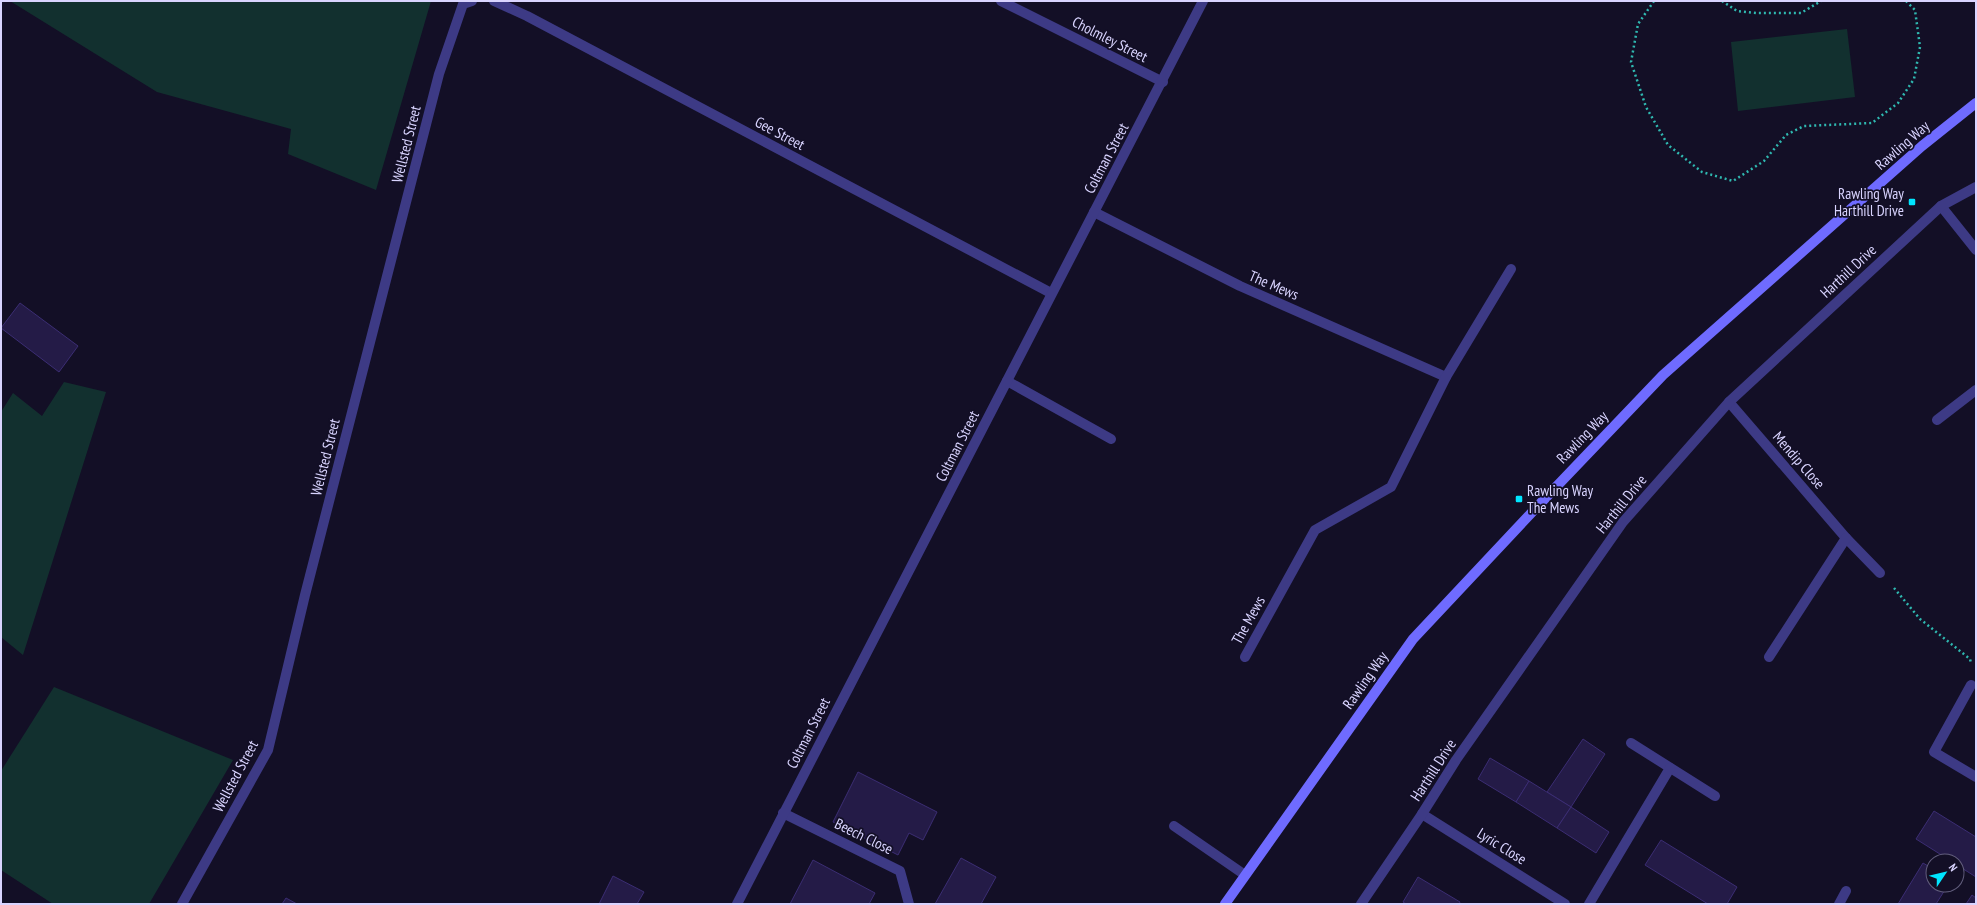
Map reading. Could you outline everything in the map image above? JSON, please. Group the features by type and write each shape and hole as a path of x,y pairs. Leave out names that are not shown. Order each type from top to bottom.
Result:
{"street":[{"name":"Gee Street","path":"494,1 527,16 1051,293"},
{"name":"Cholmley Street","path":"1001,1 1163,82"},
{"name":"Coltman Street","path":"737,904 1051,293 1163,82 1204,1"},
{"name":"Wellsted Street","path":"182,904 268,750 309,579 439,74 467,2"},
{"name":"Rawling Way","path":"1225,904 1413,640 1535,509 1663,375 1922,146 1976,103"},
{"name":"Harthill Drive","path":"1361,904 1422,814 1456,760 1623,522 1728,402 1941,206 1976,187"},
{"path":"1941,206 1976,250"},
{"name":"The Mews","path":"1094,212 1240,286 1446,377"},
{"name":"The Mews","path":"1245,657 1315,530 1391,487 1446,377 1511,269"},
{"path":"1007,381 1111,439"},
{"path":"1937,420 1976,390"},
{"name":"Mendip Close","path":"1728,402 1846,538 1880,573"},
{"path":"1769,657 1846,538"},
{"path":"1971,685 1934,752 1976,778"},
{"path":"1631,743 1715,796"},
{"path":"1589,904 1670,768"},
{"name":"Beech Close","path":"783,813 900,871 909,904"},
{"name":"Lyric Close","path":"1422,814 1565,904"},
{"path":"1174,826 1245,875"},
{"path":"1839,904 1846,891"}],"path":[{"path":"1654,1 1638,24 1631,62 1646,107 1668,146 1702,172 1732,181 1764,161 1786,135 1804,126 1872,123 1898,103 1914,79 1920,47 1915,10 1906,1"},
{"path":"1722,1 1737,11 1758,14 1801,14 1821,1"},
{"path":"1880,573 1920,619 1970,659 1971,685"}],"green space":[{"path":"10,1 431,1 376,190 288,154 291,129 157,92"},
{"path":"1847,29 1855,97 1738,111 1731,42"},
{"path":"64,382 106,392 23,655 1,637 1,412 13,393 42,416"},
{"path":"54,687 233,760 149,904 53,904 1,870 1,771"}],"building":[{"path":"20,303 78,346 59,372 1,328"},
{"path":"1583,739 1605,754 1571,807 1547,792"},
{"path":"1490,758 1529,781 1516,802 1478,779"},
{"path":"858,772 937,812 923,840 909,833 898,855 833,822"},
{"path":"1529,781 1571,807 1557,828 1516,802"},
{"path":"1571,807 1609,832 1596,853 1557,828"},
{"path":"1934,811 1976,837 1976,877 1965,870 1965,853 1938,853 1916,839"},
{"path":"1661,840 1737,887 1727,904 1708,904 1645,865"},
{"path":"961,858 996,877 981,904 935,904"},
{"path":"813,860 875,893 869,904 790,904"},
{"path":"1923,863 1925,864 1925,893 1943,893 1936,904 1898,904"},
{"path":"613,876 644,892 637,904 599,904"},
{"path":"1418,877 1460,902 1459,904 1406,904 1403,902"},
{"path":"1972,895 1976,898 1976,904 1966,904"},
{"path":"286,898 297,904 282,904"}],"place":[{"name":"Rawling Way Harthill Drive","path":"1912,202"},
{"name":"Rawling Way The Mews","path":"1519,499"}]}
